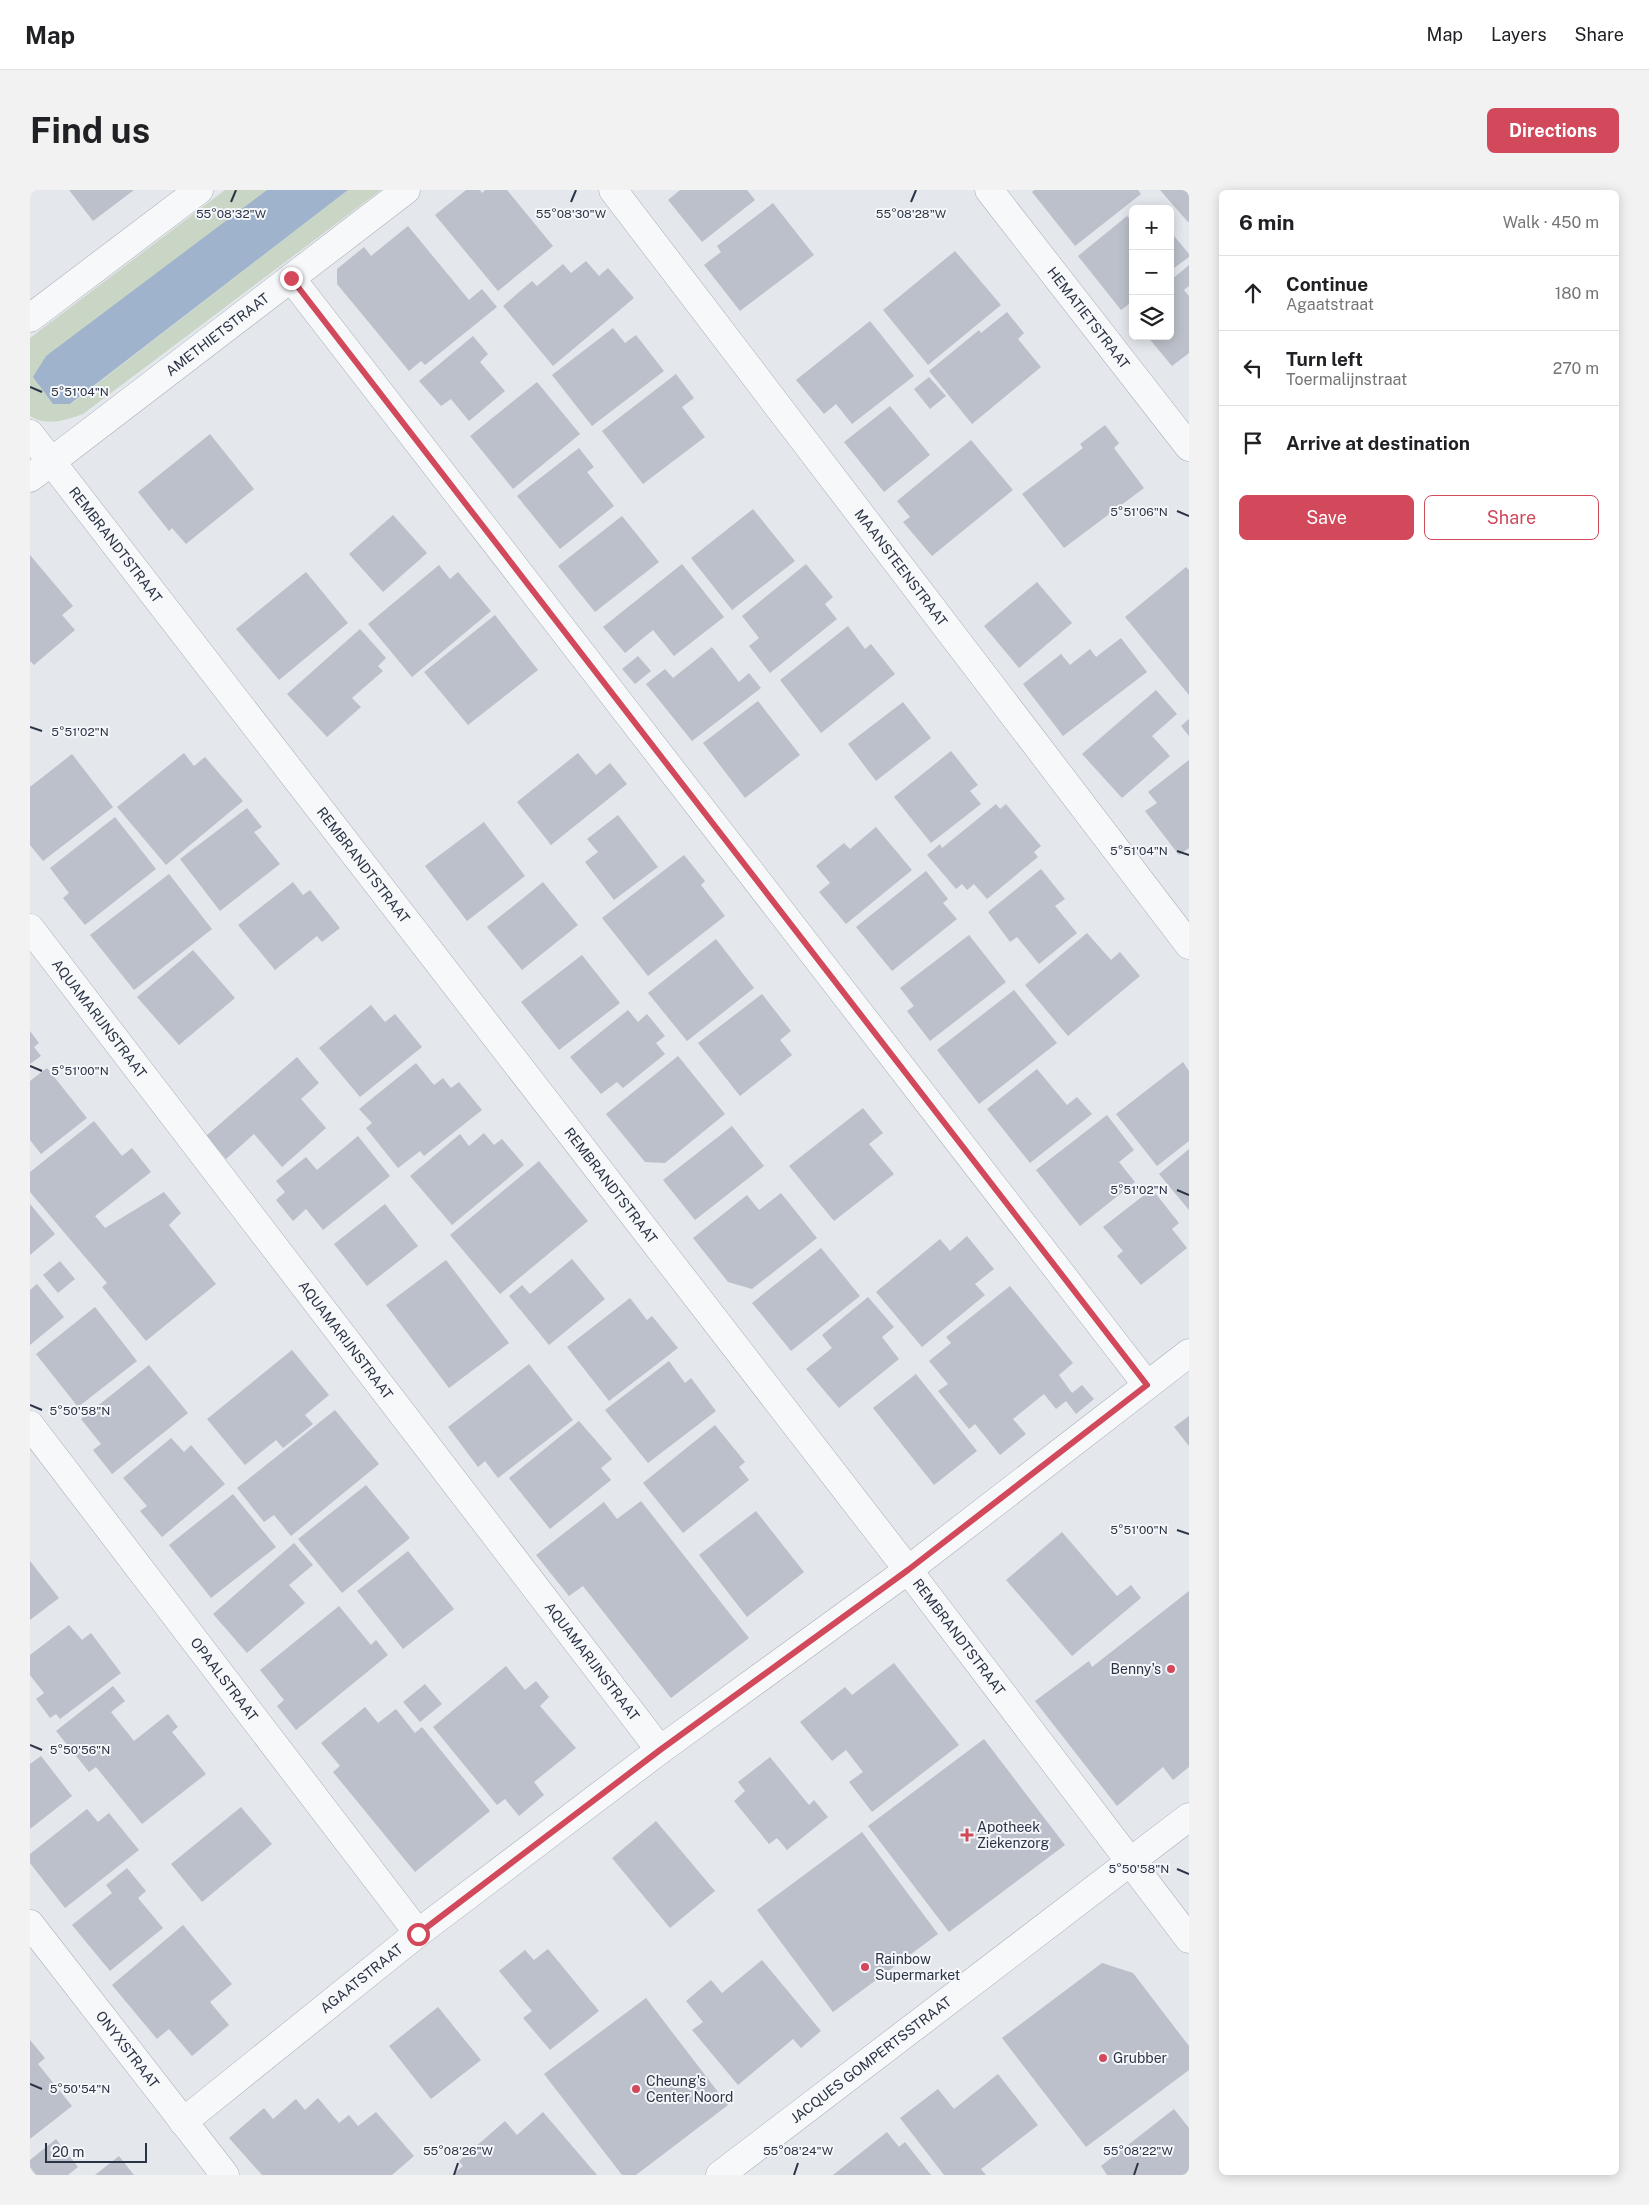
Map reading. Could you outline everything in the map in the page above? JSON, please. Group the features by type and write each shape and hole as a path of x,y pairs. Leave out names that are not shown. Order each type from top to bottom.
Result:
{"street":[{"path":"30,318 199,190"},
{"name":"AMETHIETSTRAAT","path":"30,478 406,190"},
{"name":"MAANSTEENSTRAAT","path":"613,190 1189,945"},
{"name":"HEMATIETSTRAAT","path":"989,190 1189,447"},
{"path":"291,278 1147,1385"},
{"name":"REMBRANDTSTRAAT","path":"30,434 908,1570 1189,1940"},
{"name":"AQUAMARIJNSTRAAT","path":"30,928 660,1750"},
{"name":"AGAATSTRAAT","path":"183,2122 418,1934 660,1750 908,1570 1189,1353"},
{"name":"OPAALSTRAAT","path":"30,1425 418,1934"},
{"name":"JACQUES GOMPERTSSTRAAT","path":"720,2175 1189,1817"},
{"name":"ONYXSTRAAT","path":"30,1924 225,2175"}],"green space":[{"path":"225,190 267,190 243,210 71,404 348,190 381,190 83,414 50,422 30,416 30,338"}],"water":[{"path":"267,190 348,190 70,404 53,404 33,377 46,356"}],"building":[{"path":"69,190 134,190 93,221"},
{"path":"466,190 480,190 482,193 485,190 507,190 553,246 498,291 435,215"},
{"path":"680,190 747,190 755,200 702,242 668,200"},
{"path":"1034,190 1138,190 1141,194 1075,246 1032,192"},
{"path":"1160,190 1189,190 1188,222 1174,205"},
{"path":"773,203 814,255 740,311 704,265 721,252 717,246"},
{"path":"1127,216 1129,218 1129,304 1121,310 1078,256"},
{"path":"408,226 469,300 482,289 497,307 425,365 421,361 409,371 337,284 337,269 364,247 371,256"},
{"path":"1174,236 1189,254 1189,257 1174,268"},
{"path":"955,251 1001,305 928,365 883,310"},
{"path":"586,261 599,276 608,268 634,298 553,366 503,306 532,281 537,286 563,264 571,273"},
{"path":"1189,265 1189,286 1184,290 1189,296 1189,353 1172,366 1150,340 1174,340 1174,278"},
{"path":"1007,312 1024,333 1018,339 1041,367 972,424 929,371 979,330 981,333"},
{"path":"870,321 914,376 852,424 836,404 824,414 796,380"},
{"path":"613,328 625,343 636,335 664,371 592,426 552,375"},
{"path":"473,336 488,354 480,362 505,391 469,421 451,399 441,406 419,381"},
{"path":"676,374 694,398 682,407 705,437 643,484 602,431"},
{"path":"929,377 946,396 930,409 914,389"},
{"path":"537,382 580,434 513,489 470,436"},
{"path":"890,406 930,455 884,492 844,442"},
{"path":"1105,425 1119,443 1114,448 1144,488 1064,548 1022,494 1083,448 1080,444"},
{"path":"210,434 254,489 186,544 172,528 169,531 138,492"},
{"path":"971,440 1013,490 932,556 903,522 910,517 897,501"},
{"path":"579,448 594,467 587,472 614,506 560,549 517,496"},
{"path":"753,509 795,561 732,610 691,558"},
{"path":"393,515 427,553 383,592 349,554"},
{"path":"622,516 659,562 595,612 558,566"},
{"path":"30,555 73,606 62,615 75,630 34,665 30,661"},
{"path":"682,564 724,617 674,656 653,630 625,653 603,627"},
{"path":"806,564 833,597 825,604 837,619 770,673 749,646 759,638 742,616"},
{"path":"439,565 450,579 458,572 491,611 412,677 368,624"},
{"path":"1186,567 1189,570 1189,695 1125,617"},
{"path":"306,572 348,623 279,680 236,629"},
{"path":"1037,582 1072,623 1019,668 984,626"},
{"path":"495,615 538,670 468,725 424,672"},
{"path":"848,626 865,649 871,644 895,674 821,733 780,680"},
{"path":"360,629 386,658 378,666 383,671 352,698 361,707 327,737 287,694"},
{"path":"1121,638 1147,672 1063,736 1023,684 1061,654 1070,665 1090,649 1096,657"},
{"path":"712,647 739,682 749,673 761,688 692,741 646,684 665,669 673,678"},
{"path":"638,656 651,671 635,684 622,669"},
{"path":"1156,690 1177,714 1152,736 1170,756 1122,798 1082,754"},
{"path":"758,701 800,755 745,798 703,743"},
{"path":"903,702 931,738 876,781 848,744"},
{"path":"1189,719 1189,736 1181,726"},
{"path":"951,751 978,785 970,791 981,804 931,843 894,797"},
{"path":"184,753 194,766 205,757 243,801 166,865 117,807"},
{"path":"578,753 596,775 610,763 627,784 551,845 517,802"},
{"path":"72,754 113,807 43,861 30,845 30,787"},
{"path":"1189,760 1189,848 1179,855 1145,811 1157,803 1148,792"},
{"path":"996,804 1000,809 1006,804 1041,846 1034,852 1038,857 987,899 974,884 967,890 962,884 956,889 927,855 940,844 942,848"},
{"path":"247,808 262,827 254,832 280,864 220,911 180,859"},
{"path":"618,815 658,867 614,900 585,862 598,852 587,839"},
{"path":"115,817 156,869 85,925 63,898 69,893 50,868"},
{"path":"484,822 525,876 467,921 425,866"},
{"path":"876,827 912,870 846,924 819,892 830,883 816,866 844,843 850,849"},
{"path":"684,855 705,881 701,885 725,916 648,976 602,918"},
{"path":"1041,869 1065,899 1055,906 1077,933 1039,964 1017,937 1010,942 988,912"},
{"path":"926,871 948,899 943,903 957,919 892,971 856,927"},
{"path":"169,874 212,929 134,990 90,935"},
{"path":"293,882 303,895 310,890 340,928 322,942 317,936 275,970 238,925"},
{"path":"543,882 578,925 522,970 487,927"},
{"path":"1087,933 1111,960 1120,952 1140,976 1068,1036 1025,985"},
{"path":"969,935 1006,982 930,1041 907,1011 914,1006 900,988"},
{"path":"716,939 754,988 687,1041 648,993"},
{"path":"193,950 235,998 179,1045 137,997"},
{"path":"582,955 620,1003 559,1050 521,1002"},
{"path":"1014,990 1057,1043 979,1104 937,1050"},
{"path":"762,994 791,1031 780,1040 792,1055 740,1096 698,1043"},
{"path":"371,1005 385,1022 395,1014 422,1047 360,1097 319,1048"},
{"path":"628,1010 638,1022 647,1014 665,1036 656,1043 665,1054 623,1088 617,1082 601,1094 570,1057"},
{"path":"30,1031 39,1043 34,1047 41,1056 30,1064"},
{"path":"678,1056 725,1114 665,1163 645,1162 606,1114"},
{"path":"297,1057 319,1083 301,1099 326,1128 282,1167 254,1134 226,1159 206,1136"},
{"path":"1183,1062 1189,1071 1189,1141 1157,1166 1116,1114"},
{"path":"416,1063 434,1085 443,1078 451,1088 459,1082 482,1110 424,1156 420,1151 398,1168 366,1128 372,1123 359,1109"},
{"path":"47,1068 87,1118 41,1154 30,1140 30,1081"},
{"path":"1037,1069 1067,1105 1077,1097 1092,1114 1030,1163 987,1109"},
{"path":"863,1108 883,1133 869,1144 894,1174 834,1221 789,1166"},
{"path":"1107,1115 1134,1150 1119,1162 1135,1182 1080,1226 1036,1170"},
{"path":"94,1121 122,1156 132,1148 151,1172 95,1216 105,1228 164,1192 181,1213 169,1225 216,1284 146,1341 102,1287 107,1283 30,1192 30,1172"},
{"path":"732,1126 764,1166 695,1220 663,1180"},
{"path":"484,1133 494,1145 502,1139 524,1165 452,1225 410,1176 460,1134 469,1146"},
{"path":"358,1136 390,1176 323,1230 306,1209 293,1221 276,1200 285,1192 276,1181 306,1157 317,1170"},
{"path":"1189,1149 1189,1210 1159,1174"},
{"path":"539,1161 588,1221 500,1294 450,1235"},
{"path":"1152,1189 1179,1223 1172,1229 1187,1248 1141,1285 1117,1256 1123,1251 1103,1227"},
{"path":"781,1193 817,1238 752,1289 728,1282 693,1238 747,1195 759,1210"},
{"path":"30,1204 55,1234 30,1255"},
{"path":"385,1204 418,1246 367,1286 334,1244"},
{"path":"967,1236 994,1269 975,1284 985,1295 922,1347 876,1292 940,1239 950,1251"},
{"path":"821,1248 860,1296 791,1351 752,1303"},
{"path":"572,1259 605,1299 549,1345 509,1296 522,1285 530,1294"},
{"path":"446,1260 509,1343 449,1388 386,1305"},
{"path":"60,1261 75,1279 58,1293 43,1275"},
{"path":"37,1284 64,1317 30,1345 30,1290"},
{"path":"1010,1286 1073,1363 1059,1375 1072,1393 1082,1385 1094,1399 1076,1414 1066,1401 1056,1409 1044,1394 1013,1419 1026,1434 1000,1455 975,1424 969,1429 938,1391 948,1384 929,1361 951,1343 946,1337"},
{"path":"868,1297 894,1327 882,1337 899,1359 839,1408 806,1369 832,1348 822,1335"},
{"path":"630,1298 647,1320 652,1316 678,1348 609,1401 567,1347"},
{"path":"95,1307 137,1361 78,1407 36,1354"},
{"path":"292,1350 329,1395 305,1415 313,1424 283,1448 276,1440 245,1465 207,1419"},
{"path":"669,1361 685,1383 691,1378 716,1411 648,1463 605,1410"},
{"path":"529,1364 573,1420 498,1478 485,1461 478,1467 448,1427"},
{"path":"149,1365 188,1413 112,1474 93,1450 101,1444 81,1419"},
{"path":"916,1374 977,1451 934,1485 873,1408"},
{"path":"335,1410 379,1464 291,1536 274,1515 264,1522 237,1488"},
{"path":"1189,1416 1189,1446 1174,1427"},
{"path":"579,1421 612,1459 601,1468 611,1480 550,1529 509,1478"},
{"path":"715,1425 745,1462 739,1467 749,1480 683,1533 643,1483"},
{"path":"171,1438 184,1452 191,1445 225,1484 162,1537 140,1511 147,1506 123,1478"},
{"path":"366,1485 410,1538 342,1593 298,1539"},
{"path":"233,1494 276,1547 211,1598 169,1545"},
{"path":"641,1501 749,1638 671,1698 583,1586 569,1596 536,1555 604,1502 617,1519"},
{"path":"756,1511 804,1572 747,1617 699,1555"},
{"path":"1062,1532 1117,1596 1131,1585 1141,1598 1072,1656 1006,1580"},
{"path":"294,1543 313,1565 289,1585 305,1603 247,1653 213,1614"},
{"path":"408,1551 454,1609 403,1649 357,1591"},
{"path":"30,1561 59,1598 30,1620"},
{"path":"1189,1591 1189,1767 1173,1780 1163,1767 1117,1806 1035,1701 1089,1661 1092,1667"},
{"path":"339,1606 371,1645 376,1640 388,1655 296,1730 277,1706 284,1700 260,1670"},
{"path":"69,1625 82,1640 91,1633 121,1673 60,1719 56,1714 50,1718 36,1699 44,1693 30,1675 30,1655"},
{"path":"894,1663 959,1745 872,1812 849,1782 863,1772 846,1750 832,1761 800,1722 845,1687 852,1695"},
{"path":"506,1666 525,1690 536,1681 549,1697 540,1706 576,1748 534,1782 544,1795 519,1816 505,1799 497,1805 433,1727"},
{"path":"425,1684 442,1704 420,1722 403,1702"},
{"path":"113,1686 125,1701 111,1712 134,1741 168,1714 178,1727 172,1732 206,1774 142,1824 96,1767 89,1772 56,1731"},
{"path":"365,1707 378,1723 396,1709 415,1733 422,1727 490,1811 415,1872 333,1772 340,1766 321,1743"},
{"name":"Apotheek Ziekenzorg","path":"984,1739 1065,1845 949,1932 868,1826"},
{"path":"41,1756 72,1796 30,1829 30,1764"},
{"path":"770,1757 809,1805 814,1800 828,1817 787,1850 777,1838 769,1844 734,1801 745,1791 738,1782"},
{"path":"241,1807 272,1844 202,1902 171,1864"},
{"path":"87,1809 98,1822 109,1813 139,1850 65,1908 30,1863 30,1854"},
{"path":"656,1821 715,1891 670,1928 612,1858"},
{"path":"862,1832 938,1934 833,2012 757,1910"},
{"path":"127,1868 146,1891 138,1898 163,1928 110,1971 72,1925 112,1893 106,1885"},
{"path":"183,1925 232,1984 210,2002 229,2025 192,2056 169,2029 157,2039 112,1985"},
{"path":"548,1949 599,2011 550,2050 523,2018 532,2011 499,1971 525,1950 534,1960"},
{"path":"762,1960 821,2031 801,2048 793,2039 738,2085 692,2030 703,2022 686,2001 711,1980 722,1993"},
{"name":"Grubber","path":"1102,1963 1133,1973 1189,2046 1189,2070 1086,2147 1002,2038"},
{"name":"Cheung's Center Noord","path":"646,1998 728,2105 636,2175 622,2175 544,2074"},
{"path":"438,2007 481,2060 431,2099 389,2046"},
{"path":"30,2040 45,2058 38,2064 72,2106 30,2139"},
{"path":"998,2074 1038,2125 981,2169 986,2175 944,2175 900,2118 938,2089 954,2109"},
{"path":"318,2098 339,2123 349,2115 358,2126 376,2112 414,2156 392,2175 262,2175 229,2138 264,2108 273,2119 296,2099 305,2110"},
{"path":"1174,2109 1189,2128 1189,2175 1107,2175 1101,2166"},
{"path":"543,2112 597,2175 452,2175 463,2166 459,2161 505,2121 517,2135"},
{"path":"887,2132 899,2147 905,2142 931,2175 833,2175"},
{"path":"56,2139 78,2167 68,2175 36,2175 30,2167 30,2160"},
{"path":"119,2156 134,2175 95,2175"}],"place":[{"name":"Benny's","path":"1171,1669"},
{"name":"Apotheek Ziekenzorg","path":"967,1835"},
{"name":"Rainbow Supermarket","path":"865,1967"},
{"name":"Grubber","path":"1103,2058"},
{"name":"Cheung's Center Noord","path":"636,2089"}],"route":[{"path":"291,278 1147,1385 908,1570 660,1750 418,1934"}]}
